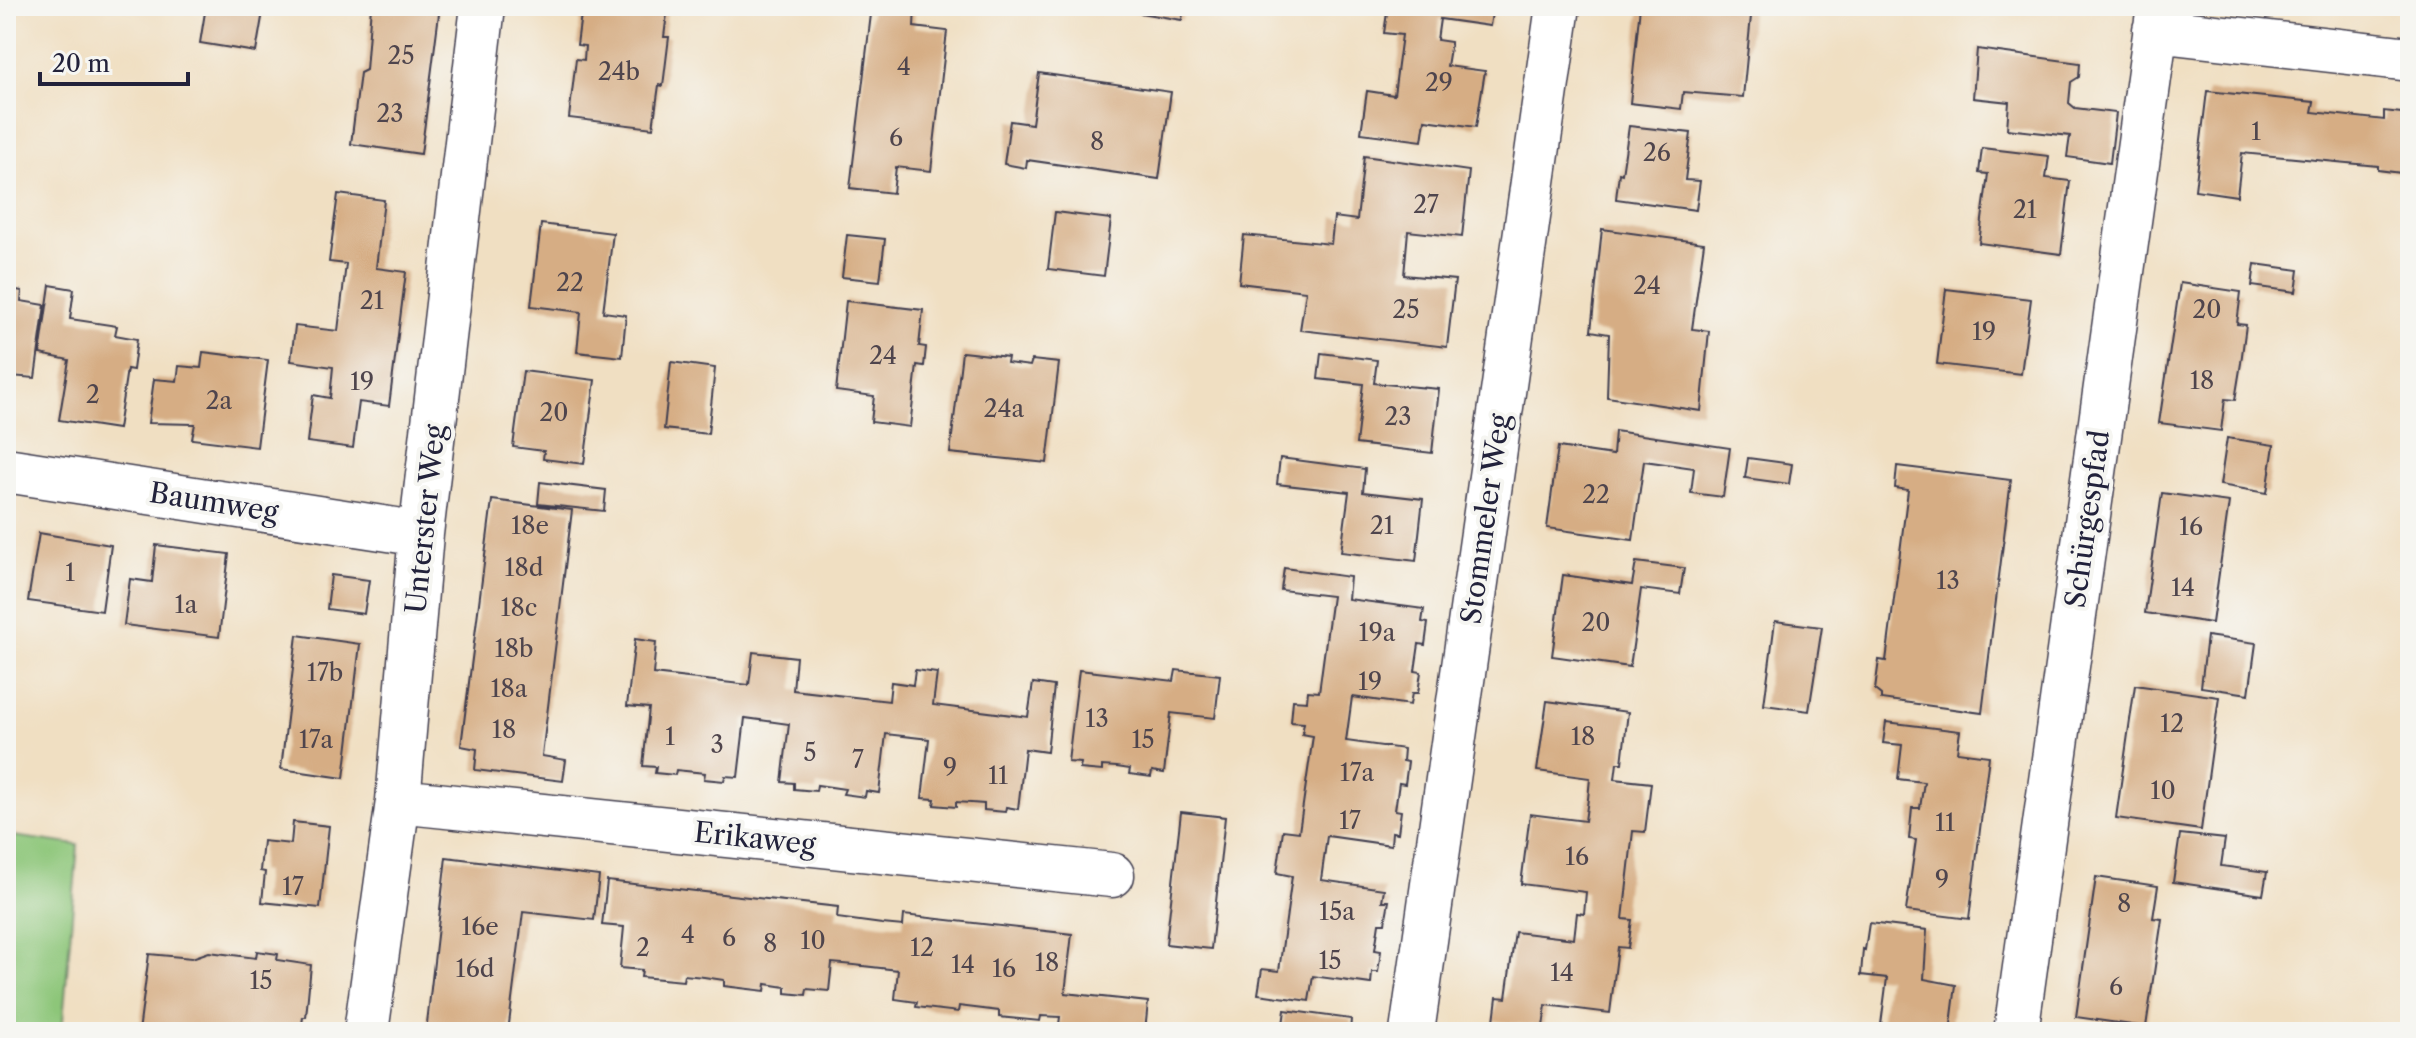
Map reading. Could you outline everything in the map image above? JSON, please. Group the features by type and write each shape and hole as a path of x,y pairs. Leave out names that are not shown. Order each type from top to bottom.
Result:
{"street":[{"name":"Unterster Weg","path":"366,1032 398,801 421,534 483,6"},
{"name":"Stommeler Weg","path":"1412,1032 1558,6"},
{"path":"2157,18 2410,59"},
{"name":"Schürgespfad","path":"2016,1032 2157,18"},
{"name":"Baumweg","path":"6,470 421,534"},
{"name":"Erikaweg","path":"398,801 1112,875"}],"green space":[{"path":"6,835 78,845 62,1032 6,1032"}],"building":[{"path":"206,6 264,6 256,52 200,43"},
{"path":"371,6 440,6 421,154 351,144 360,73 366,70"},
{"path":"582,6 668,6 664,37 669,37 663,86 659,85 653,128 569,118 576,59 584,60 585,46 577,45"},
{"path":"872,6 915,6 914,27 947,31 931,171 896,167 893,193 850,188"},
{"path":"1099,6 1184,6 1182,20"},
{"path":"1388,6 1493,6 1490,26 1440,19 1437,40 1451,42 1447,66 1485,71 1476,127 1425,120 1422,141 1361,133 1367,91 1394,95 1402,35 1384,33"},
{"path":"1640,6 1752,6 1743,97 1683,92 1681,109 1630,103"},
{"path":"1977,49 2080,63 2079,77 2071,82 2069,103 2075,108 2116,113 2110,163 2067,157 2070,136 2007,129 2009,102 1973,98"},
{"path":"1039,73 1171,92 1159,179 1027,160 1026,168 1004,164 1010,121 1032,124"},
{"path":"2207,91 2314,102 2312,112 2384,120 2384,111 2410,114 2410,174 2378,170 2378,166 2242,153 2237,196 2195,190"},
{"path":"1629,126 1691,133 1685,180 1700,181 1696,210 1616,199"},
{"path":"1982,148 2049,156 2046,178 2070,181 2061,254 1979,243 1988,174 1979,173"},
{"path":"1364,156 1469,171 1462,237 1408,231 1404,275 1455,280 1447,347 1300,330 1306,291 1239,283 1244,235 1331,244 1334,217 1357,220"},
{"path":"338,194 384,200 376,268 406,272 389,406 359,402 353,448 307,442 313,395 330,398 333,367 291,361 295,326 338,331 346,264 329,262"},
{"path":"1055,212 1111,219 1104,276 1048,269"},
{"path":"541,224 613,233 603,312 626,315 622,357 577,352 581,312 531,306"},
{"path":"1602,229 1704,243 1692,329 1709,331 1701,411 1607,397 1609,334 1591,331"},
{"path":"847,235 885,239 880,281 842,277"},
{"path":"2255,264 2299,270 2296,292 2252,286"},
{"path":"2180,283 2241,292 2237,324 2246,325 2241,363 2235,400 2225,399 2221,431 2159,423"},
{"path":"50,285 74,289 70,319 117,326 115,335 137,339 133,370 127,369 118,429 59,420 69,360 40,354"},
{"path":"6,288 22,291 21,301 45,305 35,378 11,376 9,390 6,389"},
{"path":"1946,289 2031,299 2021,374 1937,364"},
{"path":"846,301 923,310 919,346 926,347 924,366 917,365 910,427 871,422 874,396 836,391"},
{"path":"203,352 268,360 257,447 192,439 195,424 148,423 154,379 177,381 179,366 201,368"},
{"path":"962,352 1008,357 1007,363 1030,366 1032,360 1059,363 1047,463 950,453"},
{"path":"1321,353 1377,360 1374,383 1439,389 1432,453 1356,444 1363,384 1318,379"},
{"path":"671,362 715,368 708,434 664,429"},
{"path":"523,371 595,380 584,464 543,459 544,451 513,447"},
{"path":"1615,431 1730,448 1723,497 1691,493 1694,468 1644,461 1633,540 1547,528 1558,447 1613,455"},
{"path":"2227,438 2274,445 2267,493 2220,485"},
{"path":"1280,458 1365,469 1363,492 1423,499 1416,561 1341,552 1349,492 1277,484"},
{"path":"1748,458 1792,464 1789,484 1745,478"},
{"path":"1897,466 2011,480 1982,713 1881,699 1875,690 1879,660 1886,661 1908,490 1895,488"},
{"path":"540,482 606,490 604,511 538,504"},
{"path":"2162,493 2229,502 2212,623 2145,613"},
{"path":"492,500 572,510 542,756 566,760 563,781 475,770 477,749 461,746"},
{"path":"39,533 111,545 102,611 28,601"},
{"path":"156,545 229,554 219,637 124,625 130,579 152,582"},
{"path":"1636,562 1684,568 1680,594 1641,589 1630,667 1552,656 1563,575 1632,585"},
{"path":"1284,568 1350,577 1348,599 1424,609 1422,622 1428,623 1425,645 1419,644 1415,671 1421,672 1418,693 1412,693 1410,705 1352,697 1346,741 1404,749 1403,761 1408,762 1405,784 1399,783 1395,810 1401,811 1398,833 1392,832 1391,845 1327,836 1321,880 1384,889 1382,901 1389,901 1385,923 1379,923 1375,950 1381,951 1378,972 1372,972 1371,984 1313,976 1309,1001 1258,994 1262,969 1279,971 1292,876 1277,873 1283,830 1299,832 1313,736 1302,734 1304,723 1291,722 1293,700 1307,701 1308,691 1319,692 1332,596 1281,590"},
{"path":"331,575 369,580 364,614 327,609"},
{"path":"1775,621 1822,627 1809,711 1764,705"},
{"path":"297,635 360,644 344,778 281,769"},
{"path":"2207,636 2256,643 2249,694 2201,687"},
{"path":"635,639 656,642 653,674 749,685 753,652 796,657 793,690 889,701 891,682 913,685 915,670 937,673 933,705 1028,717 1033,683 1054,686 1047,752 1025,749 1018,809 1006,807 1005,812 984,810 984,804 956,802 956,807 934,805 935,799 922,798 929,739 886,734 879,793 866,791 865,797 843,794 845,789 817,785 816,791 794,789 794,783 782,782 789,724 745,718 738,777 725,776 724,781 704,779 705,773 676,770 675,775 655,773 656,767 643,766 649,708 627,706"},
{"path":"1079,670 1174,681 1176,670 1220,675 1215,718 1171,713 1164,773 1152,771 1151,777 1129,774 1130,769 1117,767 1102,766 1102,771 1080,769 1081,763 1068,762"},
{"path":"2135,685 2219,697 2201,830 2116,818"},
{"path":"1547,701 1628,712 1622,763 1617,763 1615,779 1651,783 1645,832 1633,831 1623,919 1632,920 1628,948 1618,947 1610,1013 1546,1005 1543,1027 1494,1021 1497,997 1506,998 1515,932 1574,939 1577,913 1584,914 1586,892 1521,884 1530,814 1585,821 1590,778 1537,771"},
{"path":"1886,722 1960,731 1957,752 1989,756 1969,919 1906,911 1916,840 1909,839 1912,808 1920,808 1924,782 1898,779 1902,745 1883,743"},
{"path":"1181,812 1225,817 1211,949 1166,944"},
{"path":"293,822 329,826 320,908 262,902 265,872 260,871 263,841 291,844"},
{"path":"2180,834 2225,839 2221,866 2267,872 2263,895 2173,882"},
{"path":"446,857 599,876 594,920 523,912 508,1032 426,1032"},
{"path":"2096,877 2158,886 2153,918 2162,919 2146,1027 2076,1017"},
{"path":"607,881 838,907 837,918 882,924 903,926 904,915 1072,934 1065,993 1148,1002 1145,1032 1058,1032 1060,1017 1041,1016 1040,1021 999,1017 999,1011 959,1006 958,1012 916,1007 917,1002 895,999 898,970 854,965 832,963 829,991 807,989 806,995 786,993 786,987 766,984 765,991 724,986 724,980 704,977 684,975 683,981 641,977 642,970 620,968 624,927 602,925"},
{"path":"1869,923 1927,930 1924,979 1956,985 1950,1032 1880,1032 1887,978 1861,975"},
{"path":"257,951 278,954 277,960 311,965 306,1017 303,1017 301,1032 139,1032 149,954 192,958 209,952 256,958"},
{"path":"1285,1010 1351,1019 1350,1032 1282,1032"}]}
